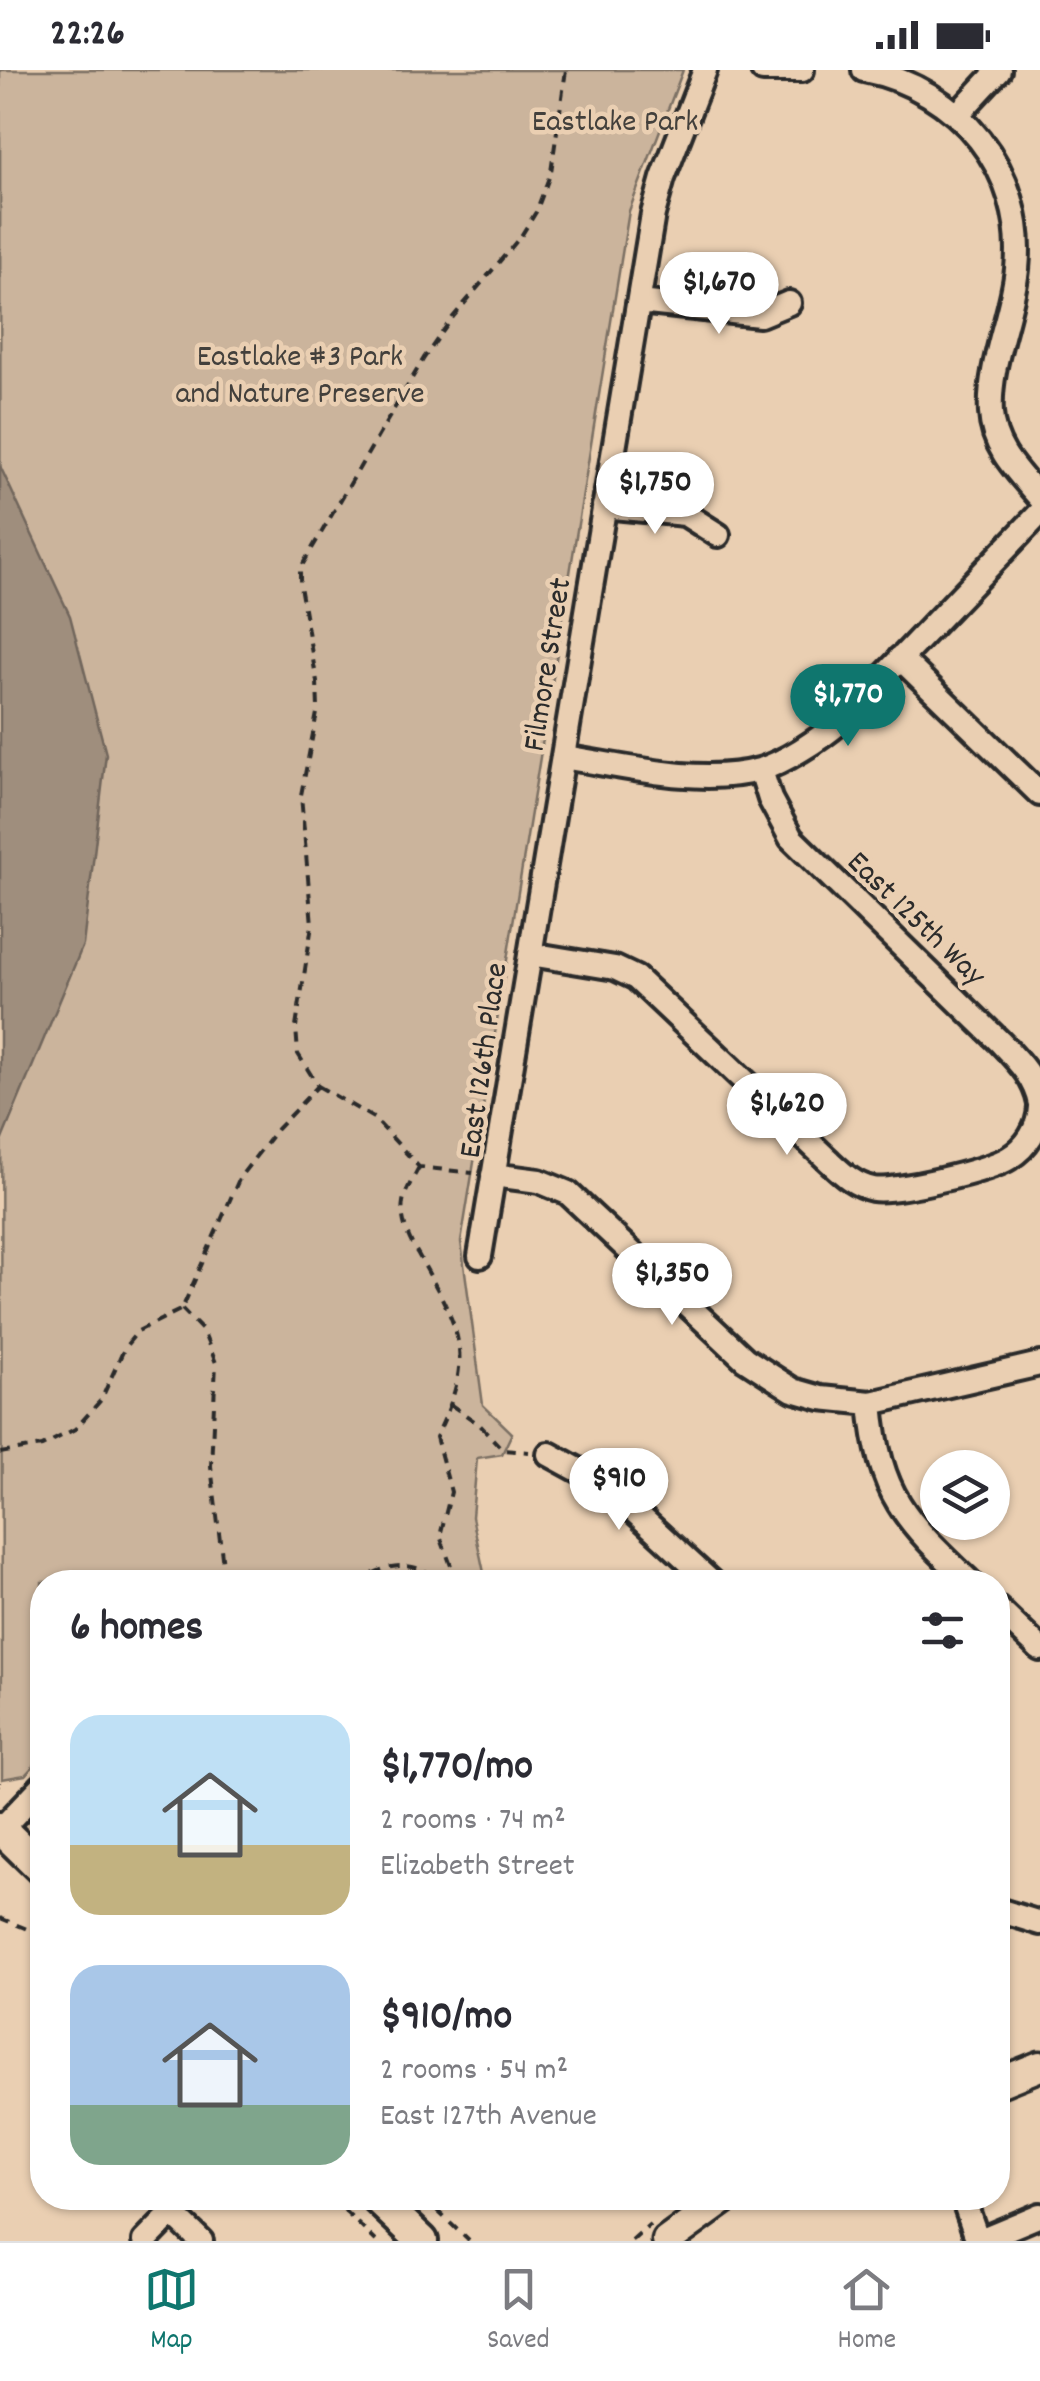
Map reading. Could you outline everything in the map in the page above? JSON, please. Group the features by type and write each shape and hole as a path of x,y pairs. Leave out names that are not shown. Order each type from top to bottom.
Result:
{"main road":[{"path":"0,1829 30,1858"},
{"path":"390,2210 422,2241"}],"street":[{"name":"Filmore Street","path":"545,861 658,196 705,70"},
{"path":"762,70 802,70"},
{"path":"864,70 916,86 958,114 985,145 1004,180 1029,268 992,388 991,415 1004,455 1040,498"},
{"path":"958,114 1000,70"},
{"path":"639,302 760,316 789,304"},
{"path":"604,506 685,514 718,535"},
{"path":"563,757 697,776 761,770 825,735 868,696 1040,513"},
{"path":"900,658 1040,794"},
{"name":"East 125th Way","path":"761,770 770,799 791,838 999,1040 1029,1076 1039,1114"},
{"name":"East 126th Place","path":"545,861 493,1175 539,1181 568,1192 730,1346 769,1377 821,1398 871,1404"},
{"path":"530,954 615,968 636,978 846,1177 869,1188 895,1190 996,1164 1015,1154 1029,1140 1039,1114"},
{"path":"480,1256 493,1175"},
{"path":"958,1570 898,1507 882,1471 871,1404 1040,1364"},
{"path":"549,1454 606,1485 698,1570"},
{"path":"1010,1620 1040,1650"},
{"path":"0,1829 30,1798"},
{"path":"1010,1914 1040,1923"},
{"path":"1010,2078 1040,2066"},
{"path":"145,2241 175,2210"},
{"path":"183,2210 201,2241"},
{"path":"667,2241 710,2210"},
{"path":"966,2210 978,2241 1040,2215"}],"path":[{"path":"493,1175 420,1167 376,1119 318,1086 298,1054 296,1027 312,925 301,795 318,708 300,569 424,358 536,212 550,172 566,70"},
{"path":"0,1453 42,1446 75,1429 101,1400 125,1346 138,1332 182,1309 240,1178 318,1086"},
{"path":"420,1167 403,1200 403,1220 412,1246 455,1320 459,1365 451,1404 436,1436 451,1492 440,1536 453,1570"},
{"path":"182,1309 203,1331 216,1363 210,1466 223,1570"},
{"path":"451,1404 480,1425 503,1450 549,1454"},
{"path":"378,1570 418,1566 426,1570"},
{"path":"0,1918 30,1930"},
{"path":"344,2210 376,2241"},
{"path":"436,2210 468,2241"}],"green space":[{"name":"Eastlake #3 Park and Nature Preserve","path":"0,70 683,70 629,211 461,1242 483,1405 512,1433 502,1454 477,1458 472,1517 483,1570 30,1570 30,1770 25,1775 2,1779"}],"shaded area":[{"path":"0,466 70,616 106,754 83,945 0,1144"}],"park label":[{"name":"Eastlake Park","path":"615,119"}]}
